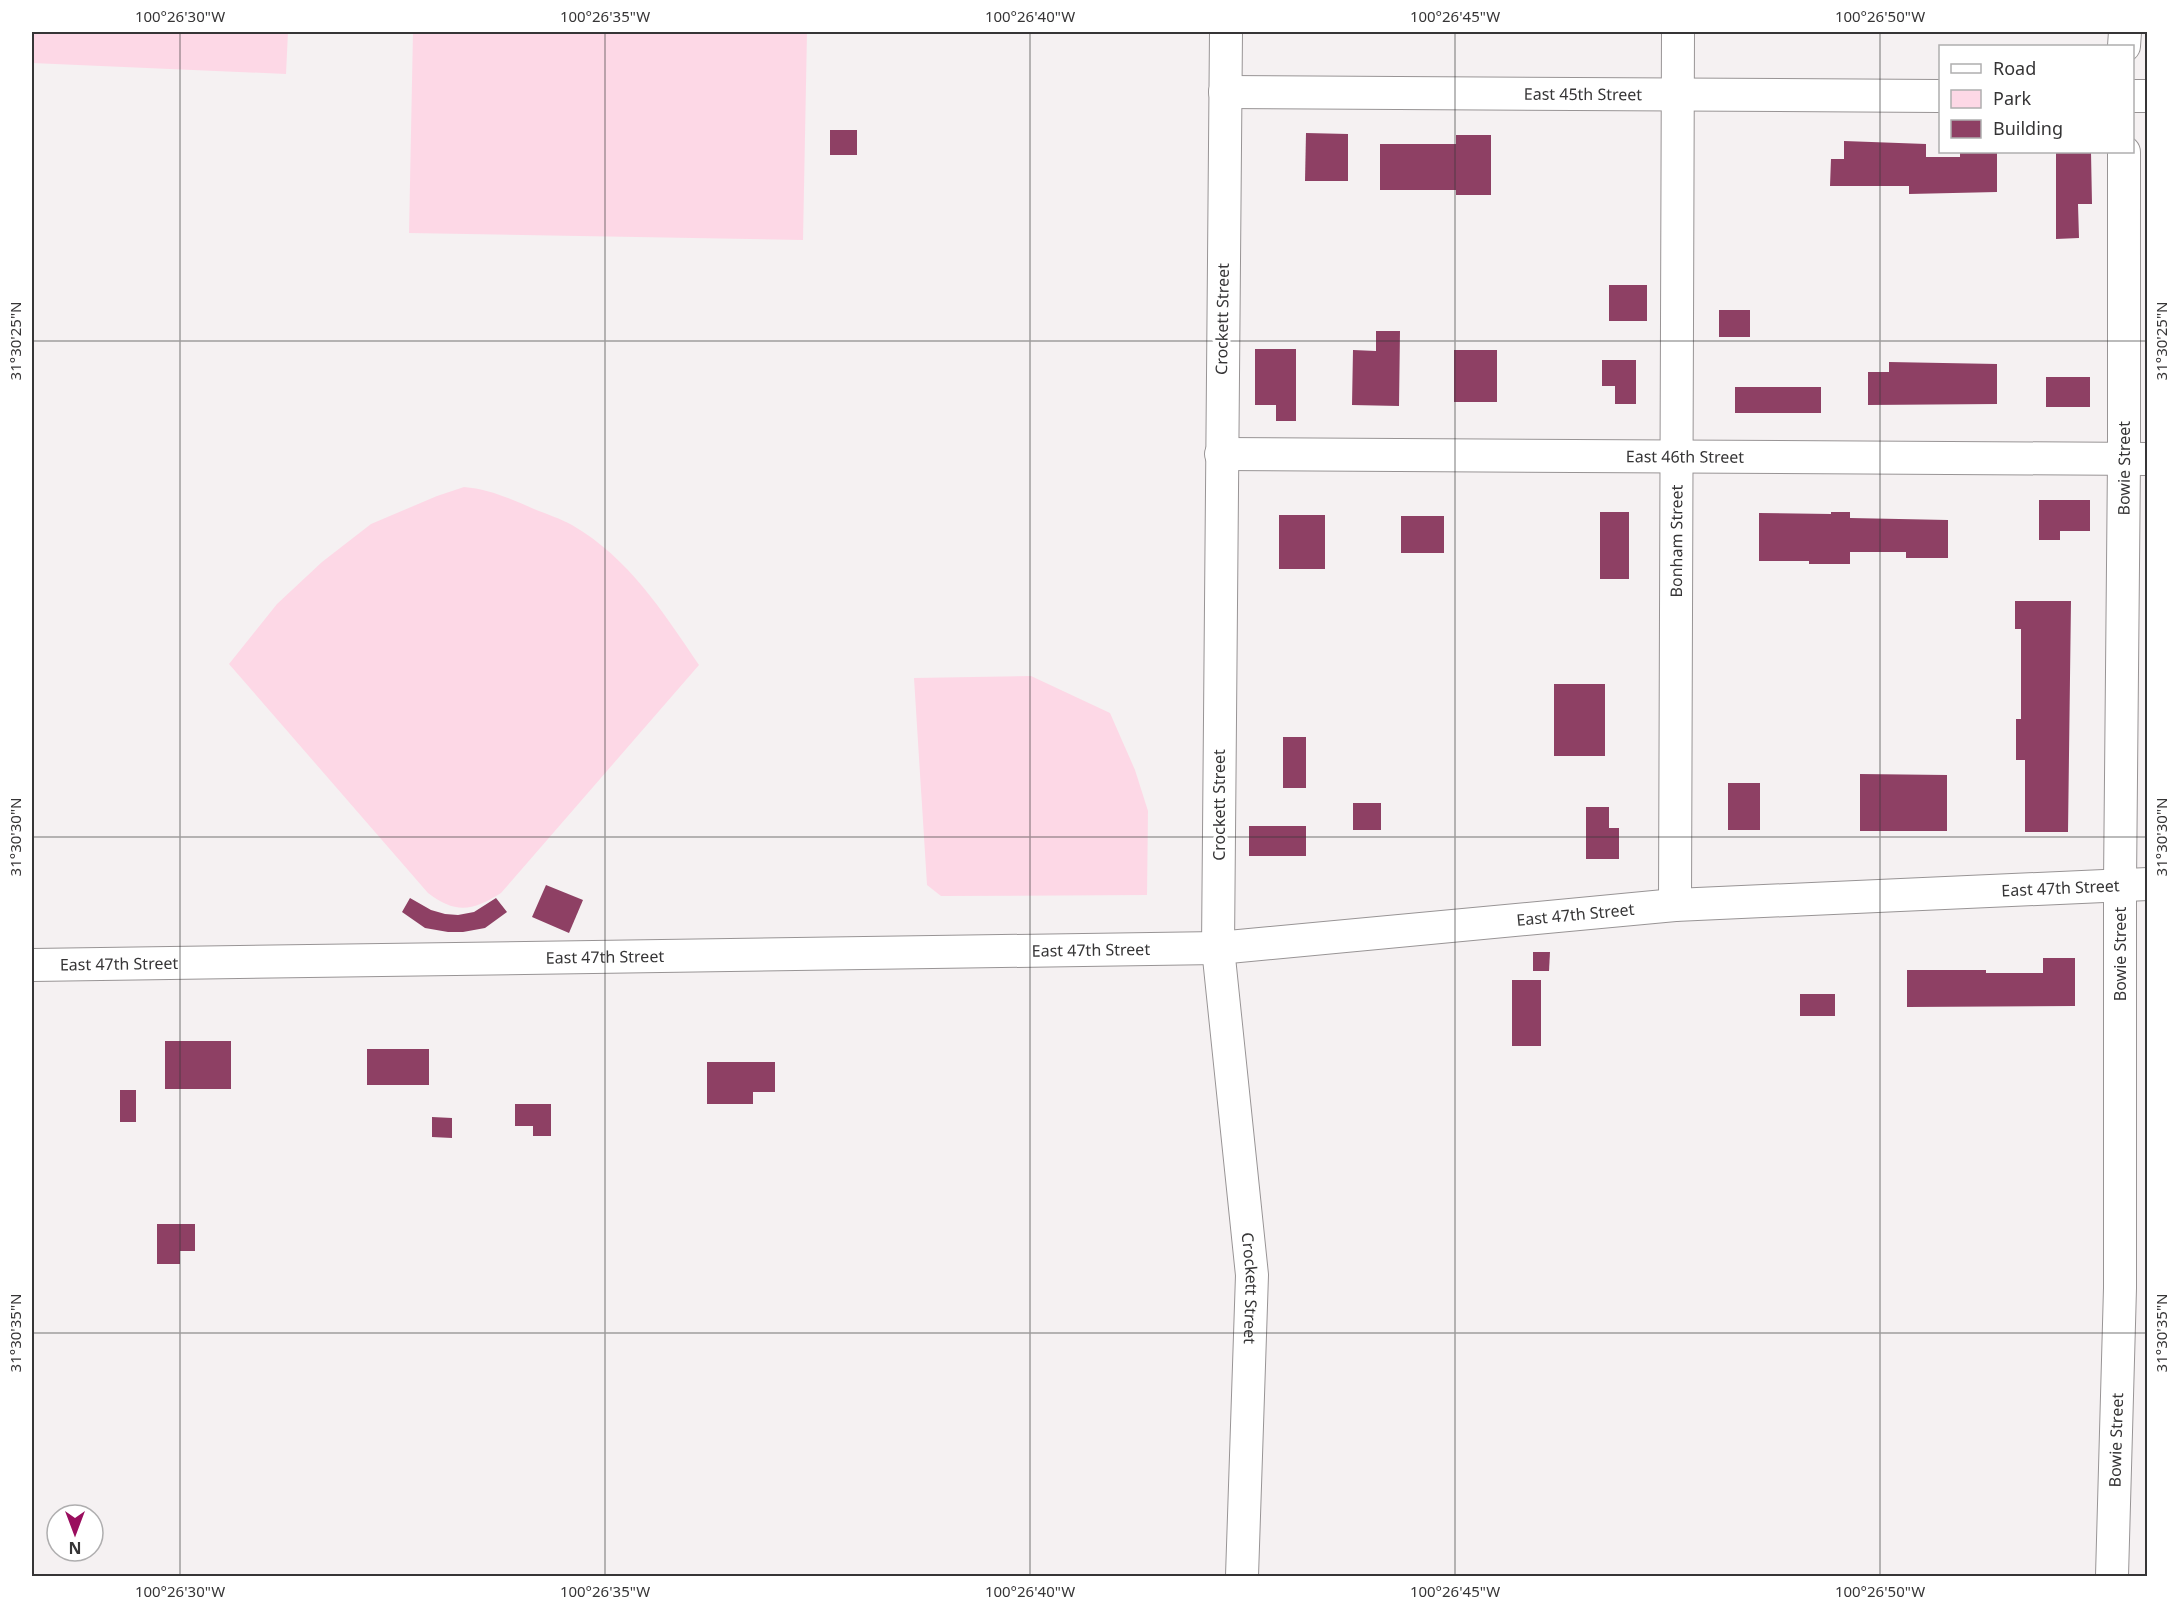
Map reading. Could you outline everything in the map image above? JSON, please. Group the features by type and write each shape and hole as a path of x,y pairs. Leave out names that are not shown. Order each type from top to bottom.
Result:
{"street":[{"name":"Crockett Street","path":"1226,32 1218,948 1252,1275 1242,1576"},
{"name":"Bonham Street","path":"1675,905 1678,32"},
{"name":"East 45th Street","path":"1225,92 1939,96"},
{"name":"Bowie Street","path":"2112,1576 2134,1288 2136,459 2124,153"},
{"name":"East 46th Street","path":"1221,454 2136,459"},
{"name":"East 47th Street","path":"32,964 1218,948 1675,905 2134,884"}],"green space":[{"path":"32,32 288,32 286,74 32,63"},
{"path":"413,32 807,32 803,240 409,233"},
{"path":"464,487 508,498 568,523 592,538 628,570 658,606 699,665 501,893 482,904 464,908 447,904 428,893 229,664 277,604 322,562 371,524"},
{"path":"1031,676 1110,713 1135,770 1148,811 1147,895 941,896 927,885 914,678"}],"building":[{"path":"830,130 857,130 857,155 830,155"},
{"path":"1306,133 1348,134 1348,181 1305,181"},
{"path":"1456,135 1491,135 1491,195 1456,195 1456,190 1380,190 1380,144 1456,144"},
{"path":"1844,141 1926,144 1926,157 1960,157 1960,153 1997,153 1997,192 1909,194 1909,186 1830,186 1831,159 1844,159"},
{"path":"2056,153 2091,153 2092,204 2078,204 2079,238 2056,239"},
{"path":"1609,285 1647,285 1647,321 1609,321"},
{"path":"1719,310 1750,310 1750,337 1719,337"},
{"path":"1376,331 1400,331 1399,406 1352,405 1353,350 1376,351"},
{"path":"1255,349 1296,349 1296,421 1276,421 1276,405 1255,405"},
{"path":"1454,350 1497,350 1497,402 1454,402"},
{"path":"1602,360 1636,360 1636,404 1615,404 1615,386 1602,386"},
{"path":"1889,362 1997,364 1997,404 1868,405 1868,372 1889,372"},
{"path":"2046,377 2090,377 2090,407 2046,407"},
{"path":"1735,387 1821,387 1821,413 1735,413"},
{"path":"2039,500 2090,500 2090,531 2060,531 2060,540 2039,540"},
{"path":"1600,512 1629,512 1629,579 1600,579"},
{"path":"1831,512 1850,512 1850,518 1948,520 1948,558 1906,558 1906,552 1850,552 1850,564 1759,561 1759,513 1831,514"},
{"path":"1279,515 1325,515 1325,569 1279,569"},
{"path":"1401,516 1444,516 1444,553 1401,553"},
{"path":"2015,601 2071,601 2068,832 2025,832 2025,760 2016,760 2016,719 2021,719 2021,629 2015,629"},
{"path":"1554,684 1605,684 1605,756 1554,756"},
{"path":"1283,737 1306,737 1306,788 1283,788"},
{"path":"1860,774 1947,775 1947,831 1860,831"},
{"path":"1728,783 1760,783 1760,830 1728,830"},
{"path":"1353,803 1381,803 1381,830 1353,830"},
{"path":"1586,807 1609,807 1609,828 1619,828 1619,859 1586,859"},
{"path":"1249,826 1306,826 1306,856 1249,856"},
{"path":"546,885 583,900 569,933 532,917"},
{"path":"410,898 431,910 458,915 474,912 496,898 507,912 485,928 448,932 425,928 402,912"},
{"path":"1533,952 1550,952 1549,971 1533,971"},
{"path":"2043,958 2075,958 2075,1006 1907,1007 1907,970 2043,973"},
{"path":"1512,980 1541,980 1541,1046 1512,1046"},
{"path":"1800,994 1835,994 1835,1016 1800,1016"},
{"path":"165,1041 231,1041 231,1089 165,1089"},
{"path":"367,1049 429,1049 429,1085 367,1085"},
{"path":"707,1062 775,1062 775,1092 753,1092 753,1104 707,1104"},
{"path":"120,1090 136,1090 136,1122 120,1122"},
{"path":"515,1104 551,1104 551,1136 533,1136 533,1126 515,1126"},
{"path":"432,1117 452,1118 452,1138 432,1137"},
{"path":"157,1224 195,1224 195,1251 180,1251 180,1264 157,1264"}]}
